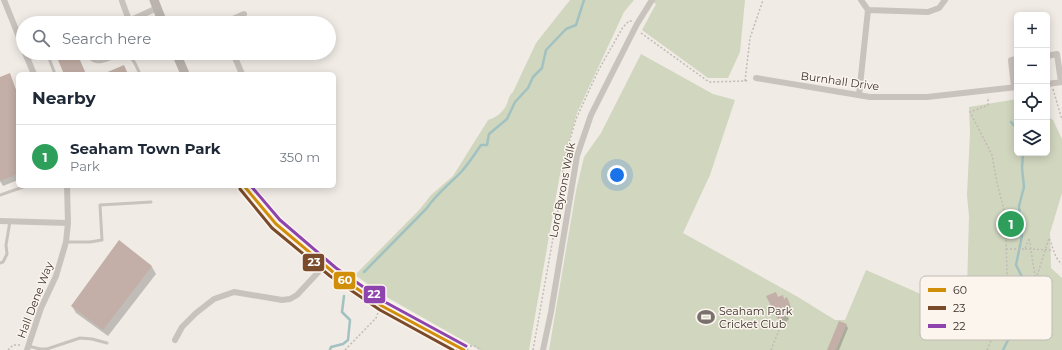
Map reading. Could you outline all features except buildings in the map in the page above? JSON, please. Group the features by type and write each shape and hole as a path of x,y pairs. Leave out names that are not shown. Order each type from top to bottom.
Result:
{"main road":[{"path":"155,4 160,16"},
{"path":"179,60 184,72"},
{"path":"246,188 276,224 324,266 382,306 464,350"}],"street":[{"path":"4,0 16,26"},
{"name":"Lord Byrons Walk","path":"543,350 551,312 577,156 592,115 637,24 652,0"},
{"path":"859,95 868,10 862,0"},
{"path":"868,10 928,12 939,8 945,0"},
{"path":"122,2 127,16"},
{"path":"138,16 155,4"},
{"path":"240,16 244,14"},
{"path":"1050,55 1057,54 1061,82 1050,84"},
{"path":"29,60 33,72"},
{"path":"236,60 241,72"},
{"path":"1014,60 1011,60 1014,80"},
{"name":"Burnhall Drive","path":"756,78 870,97 927,98 1014,87"},
{"name":"Hall Dene Way","path":"27,348 41,308 56,276 66,242 68,223 67,188"},
{"path":"0,221 68,223"},
{"path":"175,340 182,327 214,299 234,292 282,300 290,299 297,295 324,266"}],"lane":[{"path":"49,60 54,72"},
{"path":"92,60 95,62 108,60"},
{"path":"132,60 139,72"},
{"path":"0,195 20,188"},
{"path":"66,242 90,242 102,240 100,205 151,202"},
{"path":"0,263 3,262 7,254 6,245 10,221"},
{"path":"27,348 47,349 80,338 92,339 107,343"}],"path":[{"path":"745,81 750,38 762,0"},
{"path":"637,24 640,26 638,32 709,82 745,81 756,78"},
{"path":"1050,87 1062,120"},
{"path":"987,90 988,105 970,112 992,155 1005,214 1007,276"},
{"path":"1025,249 1029,238 1035,276 1037,276 1048,238 1059,262 1062,264"},
{"path":"1006,249 1053,250"},
{"path":"345,350 376,318 382,306"},
{"path":"771,350 779,330"},
{"path":"988,350 992,340"},
{"path":"8,350 13,345 27,348"}],"green space":[{"path":"570,0 634,0 624,12 577,113 560,174 529,350 480,350 383,295 355,275 420,209 431,195 453,176 488,120 498,115 504,109 536,43"},
{"path":"649,0 745,0 740,52 728,78 708,78 642,30 656,4"},
{"path":"641,54 713,94 735,100 710,175 683,233 798,297 835,320 845,320 866,270 920,294 920,340 1052,340 1052,276 967,276 969,216 967,195 970,132 969,107 1014,100 1014,156 1050,156 1050,118 1053,120 1062,139 1062,193 1050,233 1051,268 1062,278 1062,350 549,350 576,191 584,157 601,133"}],"waterway":[{"path":"364,272 462,171 481,145 487,145 489,134 507,119 515,102 528,88 533,77 542,68 546,50 566,29 576,25 584,0"},
{"path":"1011,122 1014,126"},
{"path":"1022,276 1016,265 1022,236 1019,206 1024,187 1022,168 1023,156"},
{"path":"330,350 331,347 343,344 348,340 350,320 342,312 344,296"},
{"path":"1003,350 1008,340"}],"transit line":[{"name":"60","path":"246,188 276,224 333,272 382,306 464,350"},
{"name":"22","path":"253,188 280,220 336,268 385,302 466,346"},
{"name":"23","path":"240,189 272,228 330,276 380,310 453,350"}],"place":[{"name":"Seaham Town Park","path":"1011,224"},
{"name":"Seaham Park Cricket Club","path":"706,317"}]}
